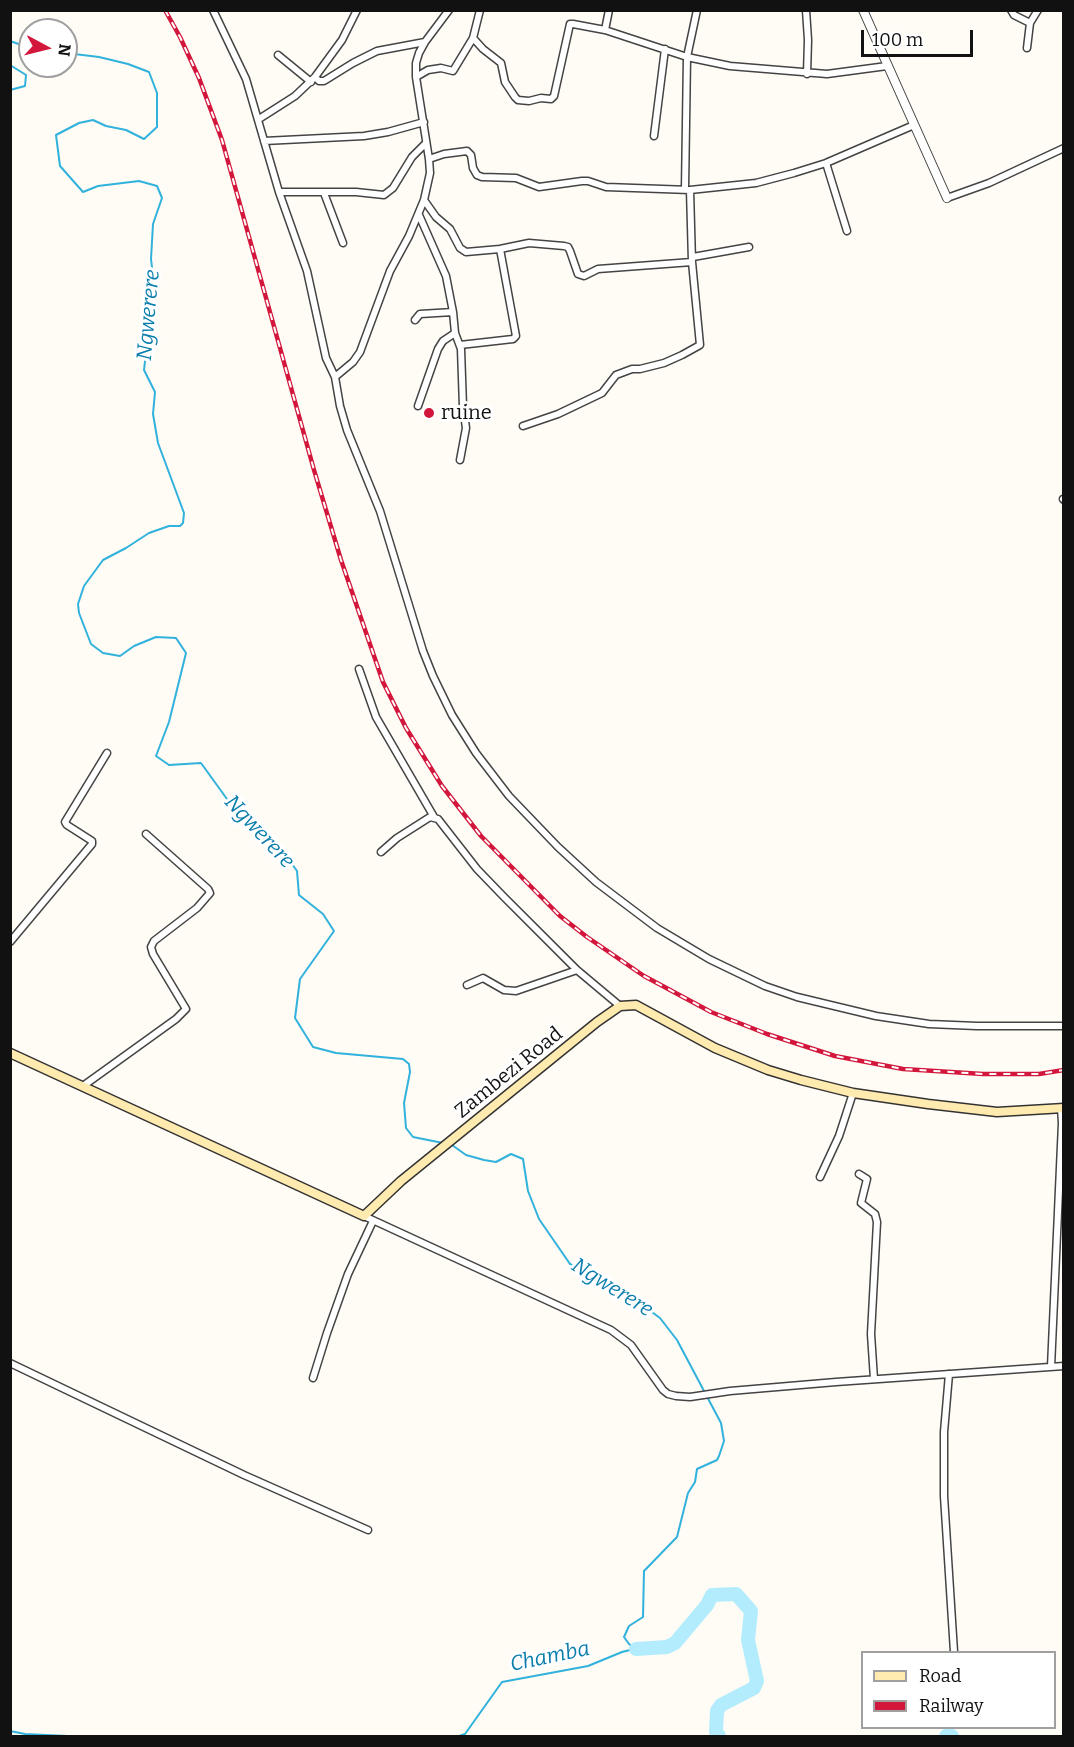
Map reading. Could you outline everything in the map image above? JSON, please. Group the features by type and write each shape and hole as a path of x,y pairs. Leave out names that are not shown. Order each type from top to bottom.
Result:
{"main road":[{"path":"620,1006 636,1005 715,1048 759,1066 801,1080 853,1093 997,1112 1062,1108"},
{"name":"Zambezi Road","path":"364,1216 401,1181 620,1006"},
{"path":"11,1053 364,1216"}],"street":[{"path":"213,10 246,80 259,119 279,192 307,271 326,358 335,377 347,430 380,511 423,651 452,715 476,753 509,796 558,847 589,875 657,928 700,954 765,986 797,997 876,1016 977,1026 1064,1026"},
{"path":"259,119 287,101 313,80 342,40 357,10"},
{"path":"335,377 353,362 360,352 390,272 419,215 430,172 416,63 425,42 449,10"},
{"path":"416,77 428,70 441,68 453,71 473,38 480,10"},
{"path":"605,30 609,10"},
{"path":"523,426 558,414 602,393 616,375 632,369 664,363 700,345 687,190 687,57 697,10"},
{"path":"806,10 807,74"},
{"path":"863,10 947,198 989,183 1064,148"},
{"path":"1011,10 1014,15 1030,23"},
{"path":"1027,48 1030,23 1038,10"},
{"path":"473,38 501,63 505,82 514,97 518,100 529,101 541,98 551,99 554,96 570,24 605,30 687,57 741,68 827,74 887,66"},
{"path":"278,55 313,80 324,81 377,51 425,42"},
{"path":"654,136 664,49"},
{"path":"264,141 364,136 424,122"},
{"path":"429,159 444,154 467,152 471,155 473,168 477,175 511,177 539,187 588,181 606,187 687,190 756,183 826,163 914,125"},
{"path":"279,192 356,192 381,195 388,193 397,183 412,157 426,142"},
{"path":"826,163 847,231"},
{"path":"324,193 343,243"},
{"path":"423,200 450,229 463,250 470,252 500,249 538,242 568,247 578,274 584,276 598,269 692,259 749,247"},
{"path":"419,215 442,265 453,312 455,333 460,345 466,428 460,460"},
{"path":"460,345 513,339 516,336 500,249"},
{"path":"415,320 420,314 453,312"},
{"path":"418,406 438,349 443,340 455,333"},
{"path":"359,669 376,717 434,817 438,819 477,869 577,970 620,1006"},
{"path":"10,942 92,844 92,841 66,825 65,822 107,753"},
{"path":"381,852 411,828 434,817"},
{"path":"83,1086 176,1019 186,1009 153,954 153,941 197,908 210,892 146,834"},
{"path":"467,985 483,978 504,990 516,991 577,970"},
{"path":"820,1177 839,1136 853,1093"},
{"path":"1051,1367 1062,1108"},
{"path":"858,1174 867,1179 861,1203 875,1214 877,1222 871,1334 874,1379"},
{"path":"364,1216 611,1330 631,1345 663,1390 676,1396 690,1397 874,1379 1064,1366"},
{"path":"313,1378 348,1274 373,1221"},
{"path":"10,1363 244,1475 368,1530"},
{"path":"949,1374 944,1432 944,1496 954,1651"}],"waterway":[{"name":"Ngwerere","path":"10,41 18,44"},
{"name":"Ngwerere","path":"78,54 128,64 149,72 157,93 157,127 144,139 126,130 106,126 93,120 79,123 56,135 60,166 83,192 98,186 139,181 157,186 162,198 153,224 151,259 154,284 144,370 155,392 153,414 158,443 184,513 183,523 180,526 169,526 149,533 103,560 84,586 78,604 79,613 91,644 103,653 120,656 134,646 156,637 176,638 186,653 169,722 156,756 169,765 201,763 232,806 268,836 284,853 297,871 299,895 323,914 334,931 300,979 295,1018 313,1047 336,1053 403,1059 409,1064 410,1072 404,1103 406,1128 413,1137 443,1143"},
{"path":"10,65 26,75 25,86 10,90"},
{"name":"Ngwerere","path":"452,1145 466,1155 484,1160 496,1162 511,1154 523,1159 528,1191 539,1219 570,1264 637,1301 660,1318 677,1340 721,1423 724,1441 719,1456 717,1460 697,1469 695,1482 688,1493 677,1537 644,1571 643,1617 629,1626 624,1637 636,1649"},
{"name":"Ngwerere","path":"636,1649 667,1647 675,1643 707,1605 712,1595 736,1594 751,1611 748,1640 757,1681 754,1688 721,1705 717,1711 716,1732 719,1736"},
{"name":"Chamba","path":"459,1736 465,1734 502,1682 588,1666 634,1649"},
{"name":"Chamba","path":"10,1731 68,1736"},
{"name":"Ngwerere","path":"946,1736 952,1736"}],"railway":[{"path":"165,10 199,78 222,140 314,470 341,560 383,682 406,728 442,786 481,836 560,916 587,937 644,976 711,1012 767,1034 835,1056 903,1069 983,1074 1039,1074 1064,1070"}],"place":[{"name":"ruine","path":"429,413"}]}
